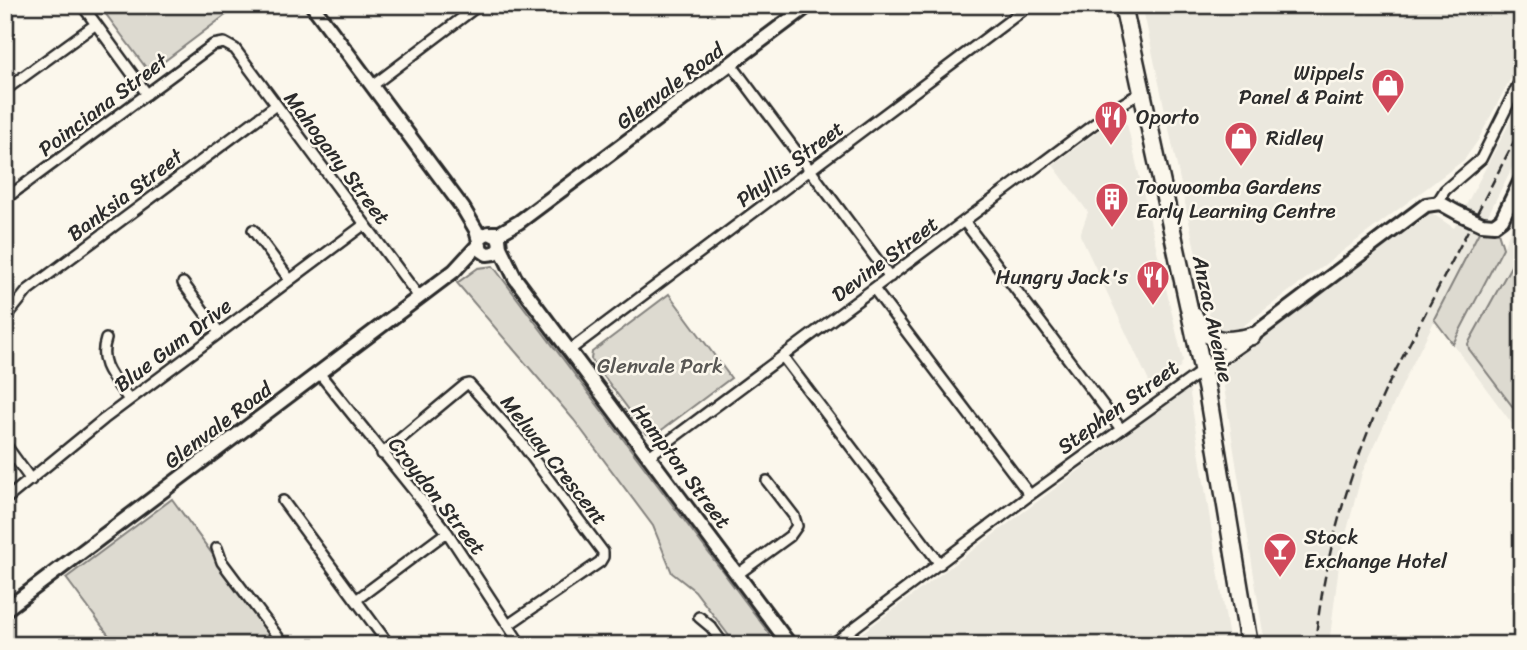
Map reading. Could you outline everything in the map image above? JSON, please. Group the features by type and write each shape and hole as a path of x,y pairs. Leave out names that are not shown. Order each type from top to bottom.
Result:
{"highway":[{"name":"Anzac Avenue","path":"1123,5 1202,370 1249,645"},
{"path":"1187,301 1196,320 1207,334 1215,339 1233,341 1252,336"}],"street":[{"path":"82,5 147,94"},
{"path":"372,86 479,5"},
{"name":"Glenvale Road","path":"5,610 419,298 486,243 519,222 809,5"},
{"name":"Phyllis Street","path":"570,350 1030,5"},
{"name":"Hampton Street","path":"316,7 486,243 570,350 790,645"},
{"path":"5,90 96,24"},
{"name":"Poinciana Street","path":"5,199 213,45 224,43"},
{"name":"Mahogany Street","path":"224,43 235,49 419,298"},
{"path":"731,64 890,277"},
{"path":"1522,77 1481,159 1445,190 1437,203 1482,224 1494,225 1502,219 1522,178"},
{"name":"Devine Street","path":"649,456 1116,107 1142,92"},
{"name":"Banksia Street","path":"5,322 8,314 28,289 276,105"},
{"name":"Stephen Street","path":"831,645 1422,208 1437,203"},
{"path":"964,221 1121,429"},
{"name":"Glenvale Road","path":"486,243 495,253 519,222"},
{"name":"Blue Gum Drive","path":"5,500 129,400 365,224"},
{"path":"253,230 290,280"},
{"name":"Hampton Street","path":"500,245 515,278"},
{"path":"183,283 219,332"},
{"path":"874,289 1031,495"},
{"path":"106,340 102,352 103,364 129,400"},
{"path":"783,357 940,564"},
{"name":"Croydon Street","path":"319,373 447,532 521,645"},
{"name":"Melway Crescent","path":"382,454 465,385 470,384 520,441 603,552 600,562 508,625"},
{"path":"5,444 31,480"},
{"path":"738,574 790,536 797,526 794,516 767,481"},
{"path":"283,501 389,645"},
{"path":"356,600 447,532"},
{"path":"217,548 222,562 284,645"},
{"path":"699,617 711,627 724,645"}],"shaded area":[{"path":"1162,5 1359,5 1367,15 1380,5 1522,5 1522,57 1477,142 1464,160 1235,332 1219,332 1212,328 1143,9"},
{"path":"1522,99 1522,148 1407,375 1362,473 1340,557 1329,645 1265,645 1222,375 1225,367 1430,212 1454,228"},
{"path":"1114,119 1127,124 1183,360 1180,367 1152,388 1080,235 1088,212 1053,165"},
{"path":"1522,201 1522,437 1453,344 1503,248"},
{"path":"1189,388 1230,645 846,645"}],"green space":[{"path":"99,5 239,5 154,69 147,69"},
{"path":"1479,232 1498,232 1503,248 1453,344 1434,319"},
{"path":"1522,253 1522,419 1469,349 1468,344 1516,257"},
{"path":"493,266 778,645 736,645 695,591 672,573 653,526 574,420 457,283 478,268"},
{"name":"Glenvale Park","path":"669,294 731,378 655,435 647,434 591,359 592,352"},
{"path":"172,499 279,645 116,645 66,578"}],"railway":[{"path":"1315,645 1332,547 1360,452 1385,391 1522,126"}],"place":[{"name":"Wippels Panel & Paint","path":"1388,115"},
{"name":"Oporto","path":"1111,147"},
{"name":"Ridley","path":"1241,168"},
{"name":"Toowoomba Gardens Early Learning Centre","path":"1112,229"},
{"name":"Hungry Jack's","path":"1153,307"},
{"name":"Stock Exchange Hotel","path":"1280,579"}]}
